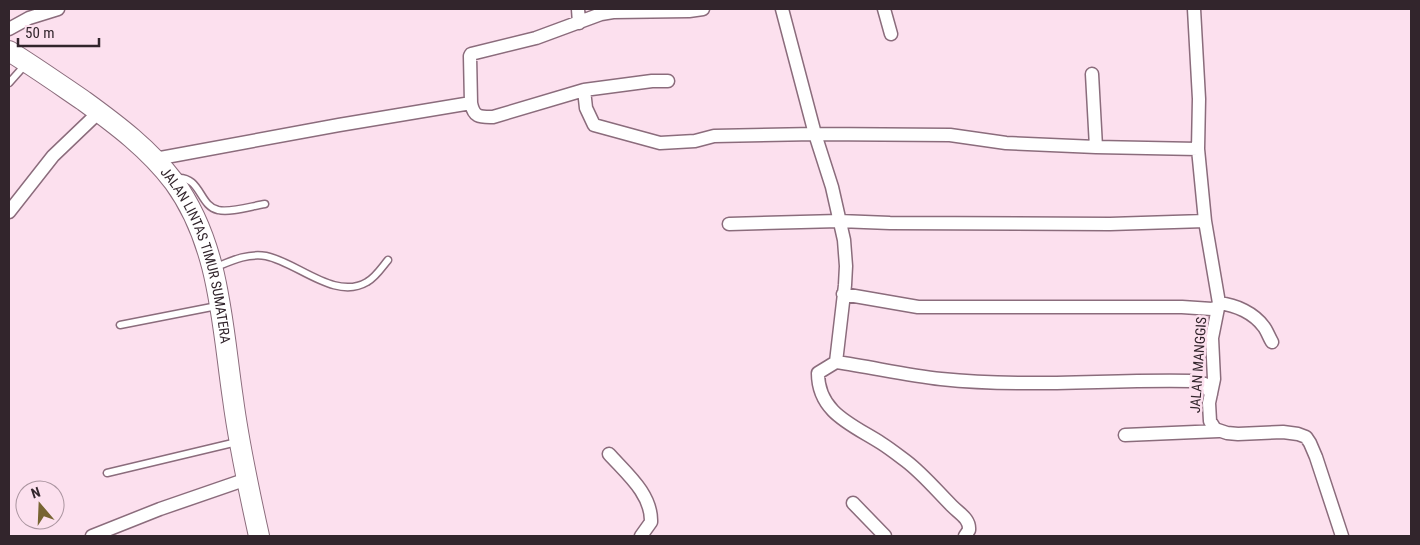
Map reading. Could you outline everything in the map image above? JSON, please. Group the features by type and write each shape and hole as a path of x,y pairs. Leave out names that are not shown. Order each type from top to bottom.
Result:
{"highway":[{"name":"JALAN LINTAS TIMUR SUMATERA","path":"9,51 99,112 130,136 155,159 174,183 195,216 213,268 221,305 239,442 259,536"}],"street":[{"path":"9,28 29,18 58,9"},
{"path":"578,9 579,23"},
{"path":"668,80 584,90 493,117 481,117 477,116 474,112 471,103 470,56 471,54 536,38 601,14 702,9"},
{"path":"782,9 815,134 832,187 844,240 846,266 836,362"},
{"path":"884,9 890,34"},
{"name":"JALAN MANGGIS","path":"1194,9 1199,100 1198,149 1205,221 1218,305 1212,338 1214,373 1209,410 1210,421 1213,427 1220,431"},
{"path":"1092,74 1096,147"},
{"path":"584,90 586,108 594,125 660,143 695,141 714,136 815,134 950,135 1006,144 1198,149"},
{"path":"155,159 339,124 471,103"},
{"path":"9,212 53,156 99,112"},
{"path":"729,224 839,221 1110,224 1205,221"},
{"path":"843,294 918,307 1182,307 1212,309 1218,305 1228,304 1250,313 1264,327 1272,342"},
{"path":"965,536 969,530 967,520 924,478 894,452 852,427 837,415 825,400 820,387 818,373 836,362 941,379 1069,384 1193,381 1205,384 1211,394"},
{"path":"1125,435 1220,431 1238,434 1283,432 1306,437 1313,450 1342,536"},
{"path":"609,454 636,482 650,508 651,522 641,536"},
{"path":"92,536 160,509 247,479"},
{"path":"853,503 885,536"}],"lane":[{"path":"9,83 27,62"},
{"path":"174,183 177,178 185,178 194,184 209,206 216,210 228,211 265,204"},
{"path":"213,268 240,258 253,255 265,256 279,259 322,281 342,287 366,283 373,278 388,260"},
{"path":"120,326 221,305"},
{"path":"107,473 239,442"}]}
